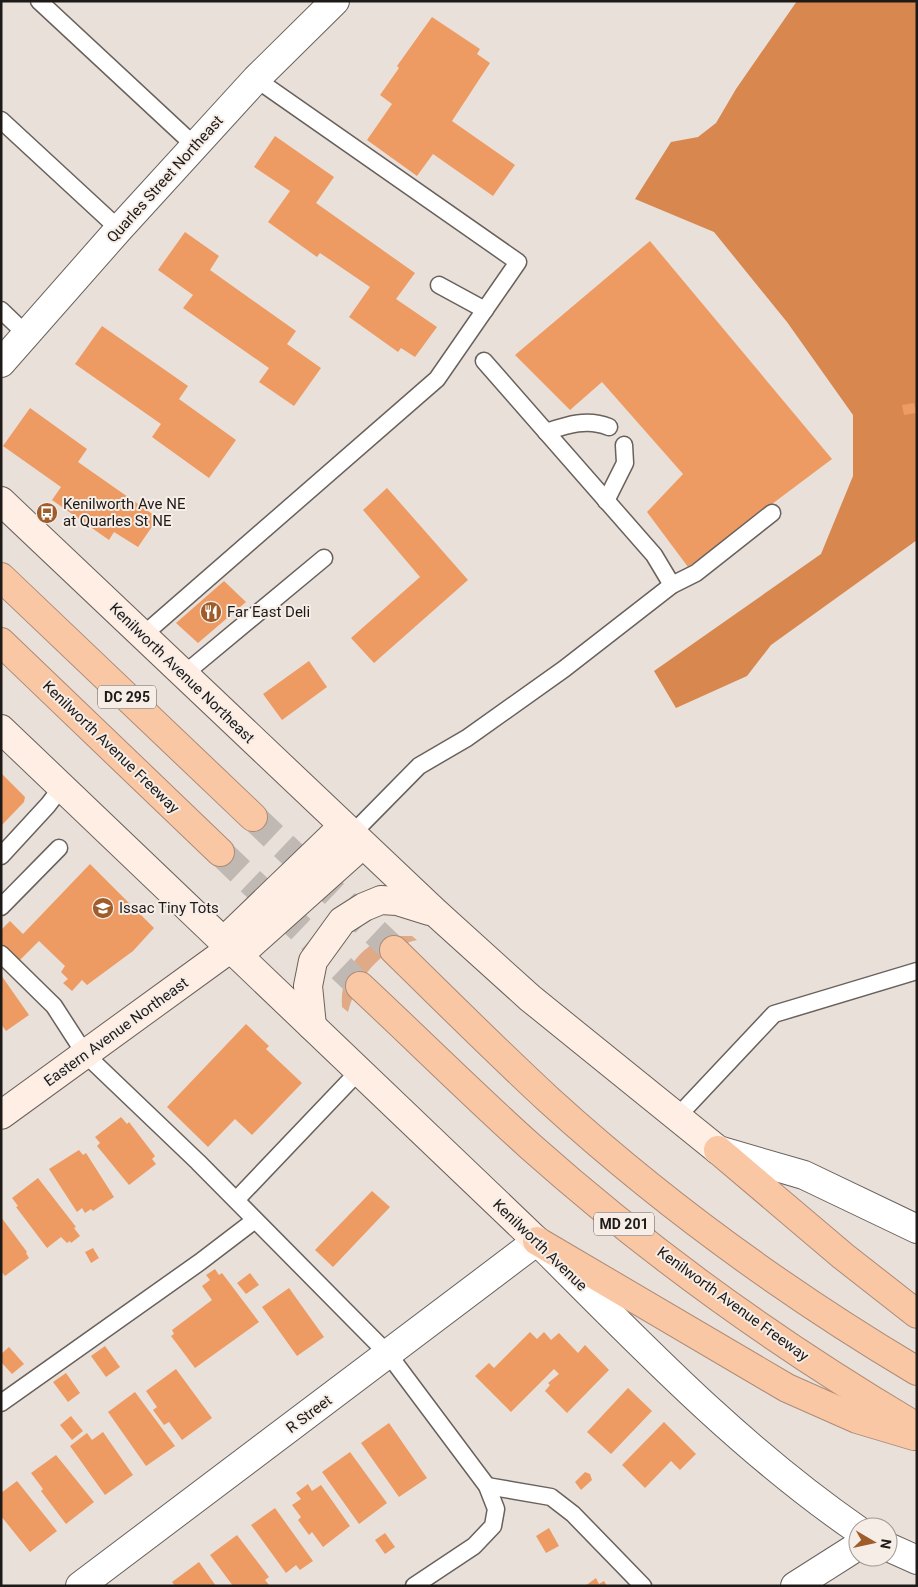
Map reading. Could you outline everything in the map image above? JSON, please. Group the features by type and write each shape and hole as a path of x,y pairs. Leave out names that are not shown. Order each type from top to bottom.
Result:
{"highway":[{"name":"DC 295","path":"1,577 253,817"},
{"name":"Kenilworth Avenue Freeway","path":"1,642 220,852"},
{"name":"MD 201","path":"394,950 550,1100 658,1192 795,1292 917,1371"},
{"name":"Kenilworth Avenue Freeway","path":"360,986 531,1147 642,1239 759,1325 860,1392 917,1427"},
{"path":"718,1150 843,1256 917,1314"},
{"path":"537,1241 787,1388 858,1419 917,1437"}],"main road":[{"name":"Kenilworth Avenue Northeast","path":"1,500 352,835"},
{"path":"1,729 231,948"},
{"path":"231,948 233,932 352,835 530,998 718,1150"},
{"path":"312,1026 308,986 313,961 342,921 364,907 382,900 397,901 436,913"},
{"name":"Kenilworth Avenue","path":"231,948 358,1072 537,1241"},
{"name":"Eastern Avenue Northeast","path":"1,1115 231,948"}],"street":[{"name":"Quarles Street Northeast","path":"1,363 119,229 256,79 319,6"},
{"path":"718,1150 804,1175 917,1229"},
{"name":"R Street","path":"80,1586 389,1355 537,1241"},
{"name":"Kenilworth Avenue","path":"537,1241 725,1425 785,1476 848,1523"},
{"path":"898,1551 917,1560"},
{"path":"796,1586 848,1552"}],"lane":[{"path":"39,1 195,146"},
{"path":"142,636 437,379 518,262 256,79"},
{"path":"1,120 119,229"},
{"path":"439,285 485,310"},
{"path":"1,310 26,334"},
{"path":"484,361 656,558 672,585"},
{"path":"546,432 571,423 597,422 609,427"},
{"path":"606,501 625,462 624,445"},
{"path":"352,835 419,766 467,738 564,669 672,585 696,573 772,513"},
{"path":"183,675 324,558"},
{"path":"1,856 48,806 61,788"},
{"path":"1,907 59,848"},
{"path":"1,954 54,1006 85,1054 236,1200 389,1355 487,1486 496,1509 493,1526 474,1546 414,1586"},
{"path":"678,1116 774,1014 917,971"},
{"path":"236,1200 358,1072"},
{"path":"1,1403 200,1262 255,1220"},
{"path":"487,1486 551,1496 573,1514 643,1586"}],"shaded area":[{"path":"797,1 917,1 917,540 771,645 747,676 676,708 654,671 821,554 853,476 853,415 787,322 714,232 635,199 671,142 698,137 716,123 736,89"},
{"path":"391,936 412,936 417,940 392,950 372,966 364,976 352,999 348,1012 342,1007 342,995 344,983 353,962 369,947"}],"building":[{"path":"432,17 480,49 477,54 490,63 452,121 515,165 493,196 433,154 417,176 367,140 392,104 380,95 399,68 397,66"},
{"path":"275,136 334,177 316,203 415,273 396,299 437,327 415,357 401,348 398,352 349,317 370,287 320,253 317,257 268,222 290,191 254,167"},
{"path":"185,232 219,256 210,270 296,331 287,344 321,368 294,406 259,382 269,368 183,308 193,295 158,270"},
{"path":"650,241 832,459 688,567 647,512 683,474 602,382 570,410 515,355"},
{"path":"102,326 188,386 179,399 236,440 209,478 152,437 161,424 75,364"},
{"path":"914,403 916,413 904,415 902,405"},
{"path":"30,408 87,449 78,462 158,518 138,547 114,532 109,540 52,500 61,487 3,446"},
{"path":"387,488 468,580 374,663 351,638 420,577 363,510"},
{"path":"224,581 246,602 198,643 176,623"},
{"path":"309,661 327,687 282,720 263,694"},
{"path":"1,773 25,797 24,802 1,826"},
{"path":"90,864 154,928 133,951 87,985 82,980 72,991 63,983 68,979 61,972 65,966 39,941 19,961 1,945 1,930 10,921 23,934"},
{"path":"1,975 29,1015 6,1031 1,1024"},
{"path":"246,1024 269,1046 266,1049 302,1083 252,1135 235,1119 208,1147 167,1107"},
{"path":"121,1117 127,1124 129,1122 155,1156 152,1159 156,1164 129,1185 97,1146 100,1143 95,1137"},
{"path":"79,1150 83,1155 86,1153 114,1197 93,1211 91,1209 85,1213 82,1208 77,1212 49,1169"},
{"path":"38,1178 76,1227 74,1228 80,1236 71,1243 70,1241 67,1243 61,1237 47,1248 16,1207 18,1206 12,1198"},
{"path":"372,1191 390,1207 333,1267 315,1250"},
{"path":"1,1217 27,1252 29,1258 5,1276 1,1271"},
{"path":"93,1248 99,1258 91,1263 85,1252"},
{"path":"215,1269 219,1275 222,1273 259,1322 195,1368 171,1336 174,1334 172,1330 212,1300 202,1286 210,1280 206,1275"},
{"path":"250,1273 259,1285 246,1294 237,1283"},
{"path":"289,1288 324,1337 297,1356 262,1307"},
{"path":"530,1332 537,1339 544,1332 551,1340 559,1333 578,1353 585,1345 609,1370 567,1413 545,1391 550,1385 548,1383 559,1374 554,1369 511,1412 475,1376 489,1363 494,1368"},
{"path":"105,1346 120,1367 106,1377 91,1356"},
{"path":"9,1347 24,1364 12,1374 1,1362 1,1354"},
{"path":"176,1369 212,1418 182,1440 169,1422 164,1425 153,1410 157,1407 146,1391"},
{"path":"66,1373 80,1393 68,1402 53,1382"},
{"path":"628,1388 652,1411 611,1454 587,1432"},
{"path":"135,1392 175,1446 146,1466 108,1412"},
{"path":"71,1416 83,1431 72,1440 60,1425"},
{"path":"664,1422 696,1454 680,1470 671,1461 645,1488 622,1465"},
{"path":"389,1423 427,1478 399,1497 361,1443"},
{"path":"103,1432 133,1475 105,1495 70,1446 87,1433 92,1440"},
{"path":"350,1452 387,1503 359,1524 322,1472"},
{"path":"56,1455 94,1502 66,1524 41,1491 43,1489 31,1473"},
{"path":"585,1472 590,1474 592,1480 581,1490 575,1482"},
{"path":"17,1481 57,1531 30,1552 1,1516 1,1493"},
{"path":"308,1484 312,1491 321,1485 350,1526 323,1547 312,1532 309,1535 298,1520 301,1517 292,1505 301,1499 296,1493"},
{"path":"275,1508 313,1561 300,1570 296,1565 286,1573 251,1525"},
{"path":"549,1528 559,1546 546,1553 536,1536"},
{"path":"385,1533 395,1547 385,1554 375,1540"},
{"path":"237,1535 269,1577 265,1580 270,1586 233,1586 210,1555"},
{"path":"199,1562 216,1586 175,1586 172,1582"},
{"path":"596,1578 599,1584 604,1581 607,1586 585,1586"}],"tunnel":[{"path":"253,817 394,950"},
{"path":"220,852 360,986"}],"place":[{"name":"Kenilworth Ave NE at Quarles St NE","path":"47,513"},
{"name":"Far East Deli","path":"211,612"},
{"name":"Issac Tiny Tots","path":"103,908"}]}
